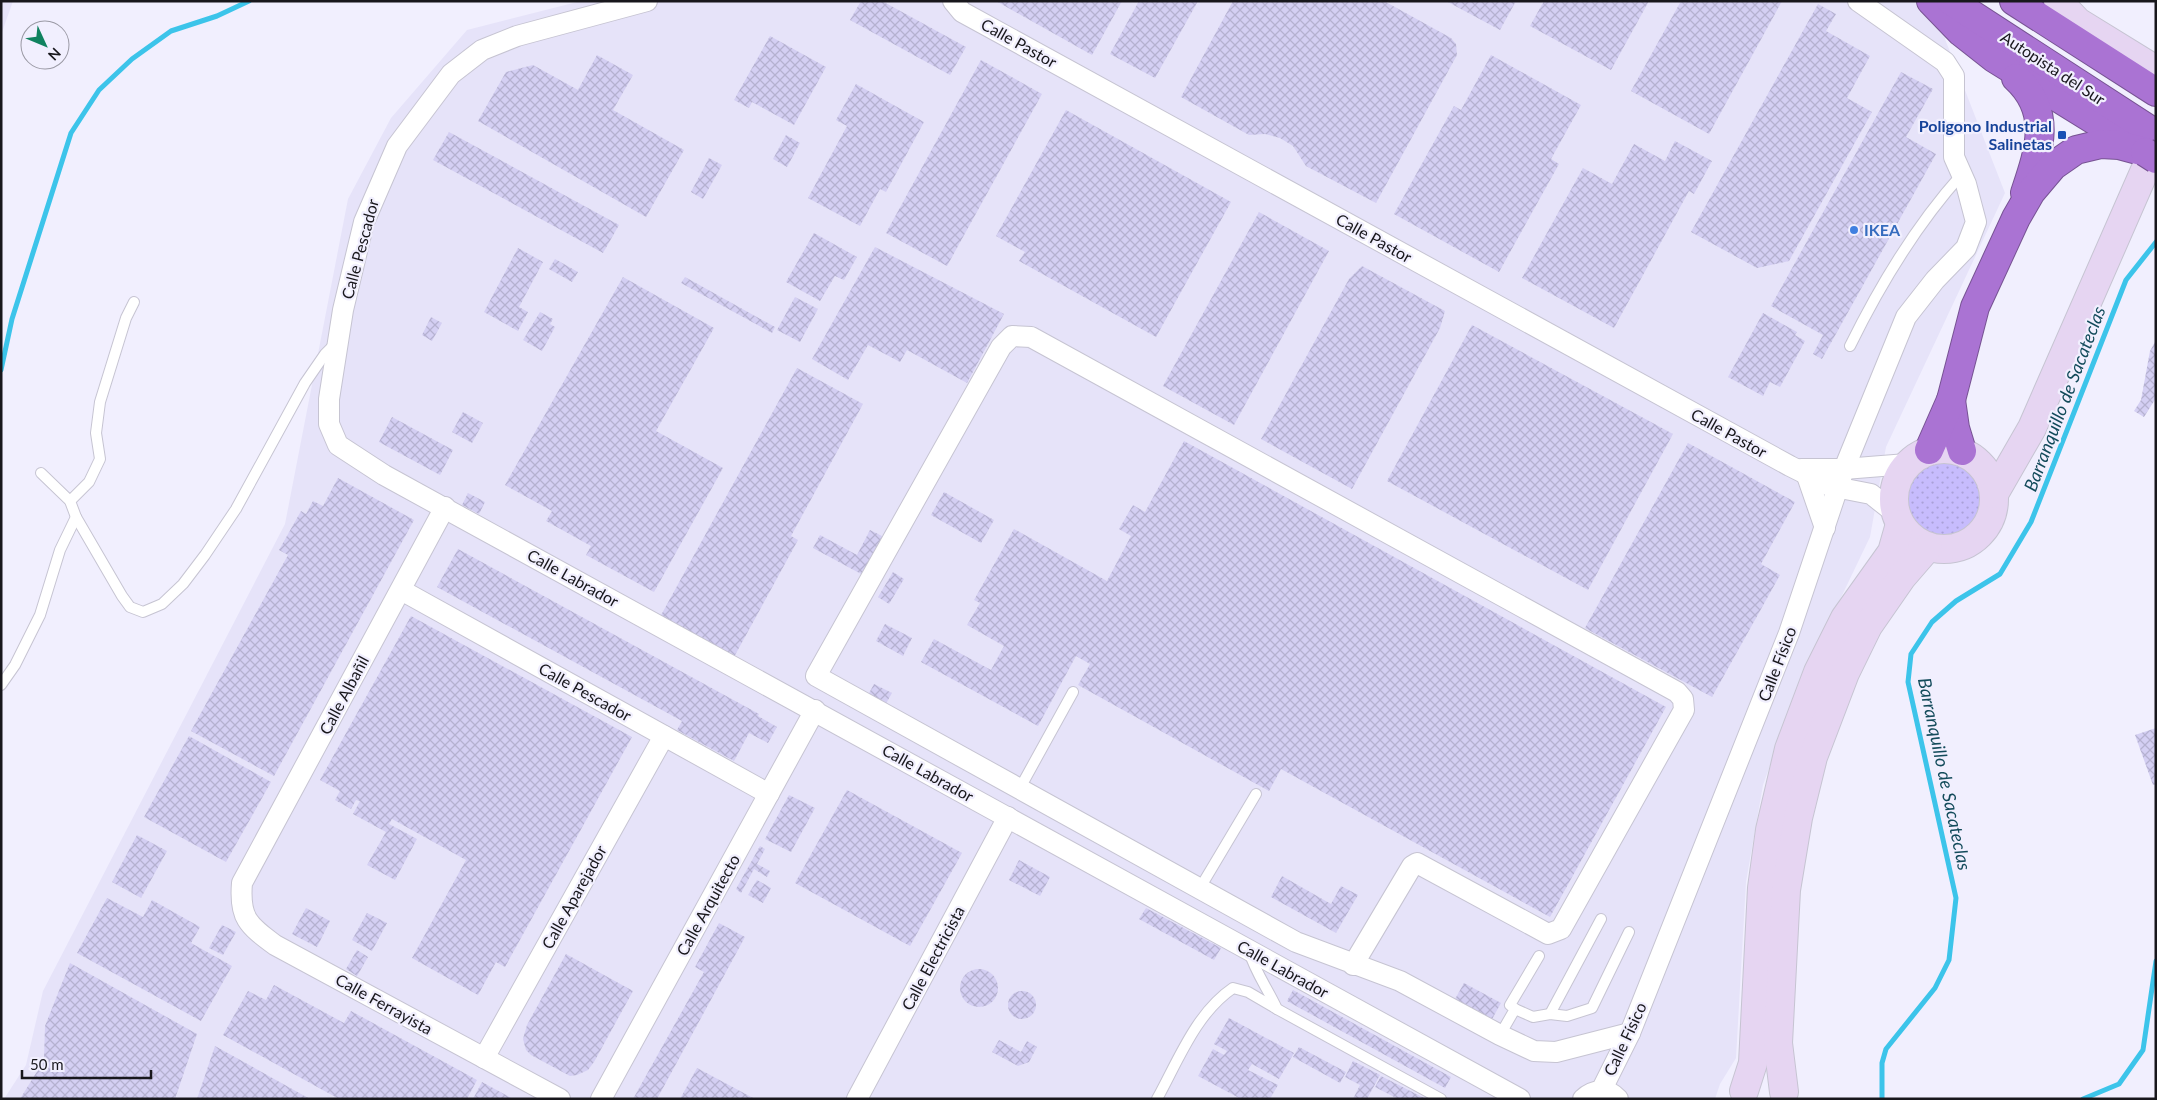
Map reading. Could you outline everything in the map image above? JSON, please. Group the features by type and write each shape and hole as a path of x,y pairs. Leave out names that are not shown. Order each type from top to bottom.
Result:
{"highway":[{"path":"1931,1 1961,32 1994,58 2028,89 2040,115 2039,143 2016,218"},
{"name":"Autopista del Sur","path":"1951,1 2138,142"},
{"path":"2014,1 2154,84"},
{"path":"2047,1 2078,22"},
{"path":"1994,58 2138,142"},
{"path":"1929,450 1951,400 1975,307 2016,218 2031,192 2053,166 2076,150 2101,144 2138,142"},
{"path":"1951,400 1955,428 1969,456"}],"street":[{"name":"Calle Pescador","path":"338,445 329,424 329,399 340,340 343,310 364,222 380,181 397,146 451,74 482,50 517,36 647,1"},
{"name":"Calle Pastor","path":"953,1 962,12 1802,471 1838,488 1871,494 1897,518"},
{"path":"1858,1 1945,62 1954,76 1954,158 1962,174"},
{"path":"2058,1 2078,22 2154,84"},
{"path":"1994,494 2032,428 2138,142"},
{"name":"Calle Físico","path":"1610,1097 1630,1033 1789,633 1844,469 1906,317 1935,280 1966,248 1976,222 1962,174"},
{"path":"1353,965 1412,866 1417,863 1548,934 1561,929 1684,710 1683,698 1678,692 1031,337 1012,336 1001,347 816,676 1296,942 1353,965 1400,981 1500,1035 1534,1051 1556,1052 1630,1033"},
{"path":"1969,456 2008,449 2032,428"},
{"name":"Calle Labrador","path":"338,445 384,475 815,710 1520,1099"},
{"path":"1739,1095 1753,1063 1762,888 1770,830 1789,749 1818,672 1845,618 1892,552 1897,518 1894,488 1907,464 1929,450 1946,448 1969,456 1992,481 1994,494 1993,510 1987,526 1976,538 1961,546 1945,550 1928,547 1907,534 1897,518"},
{"name":"Calle Pastor","path":"1802,471 1907,464"},
{"path":"1802,471 1825,528"},
{"name":"Calle Albañil","path":"242,883 445,508"},
{"path":"1790,1095 1778,1043 1786,890 1798,818 1812,757 1845,673 1868,626 1902,577 1928,547"},
{"name":"Calle Pescador","path":"401,590 769,794"},
{"name":"Calle Arquitecto","path":"601,1099 815,710"},
{"name":"Calle Aparejador","path":"484,1058 664,736"},
{"name":"Calle Electricista","path":"857,1099 1008,817"},
{"name":"Calle Ferrayista","path":"242,883 240,902 247,922 269,940 560,1099"},
{"path":"1739,1095 1764,1087 1790,1095"}],"lane":[{"path":"2028,89 2049,107"},
{"path":"1850,346 1871,303 1934,205 1962,174"},
{"path":"70,502 88,482 100,459 96,434 100,402 126,318 134,302"},
{"path":"41,473 70,502 76,517 115,586 130,608 143,612 162,604 183,584 205,555 236,509 305,383 325,354 340,340"},
{"path":"1,685 15,664 40,615 60,550 76,517"},
{"path":"1020,788 1073,692"},
{"path":"1200,888 1256,794"},
{"path":"1550,1014 1600,919"},
{"path":"1539,956 1510,1006 1533,1017 1550,1014 1567,1016 1592,1008 1629,932"},
{"path":"1249,950 1254,968 1266,984 1278,1009"},
{"path":"1158,1099 1199,1024 1221,996 1233,988 1248,992 1441,1099"},
{"path":"1500,1035 1515,1009"}],"shaded area":[{"path":"1,1 13,1 1,35"},
{"path":"581,1 1968,1 1945,39 2005,193 1886,447 1870,537 1800,683 1763,785 1746,882 1736,1058 1720,1084 1715,1099 4,1099 26,1065 43,991 285,524 348,199 391,118 467,30"},
{"path":"1936,460 1950,460 1964,466 1975,477 1981,491 1978,513 1970,525 1950,536 1936,536 1922,530 1911,519 1905,505 1905,491 1911,477 1922,466"}],"building":[{"path":"861,1 882,1 966,47 950,75 850,20"},
{"path":"996,1 1122,1 1092,55"},
{"path":"1139,1 1198,1 1155,78 1110,54"},
{"path":"1233,1 1384,1 1451,38 1456,44 1457,55 1376,203 1306,166 1293,146 1280,138 1265,134 1249,135 1181,97"},
{"path":"1446,1 1516,1 1500,30"},
{"path":"1544,1 1649,1 1611,70 1530,26"},
{"path":"1681,1 1782,1 1709,134 1631,91"},
{"path":"1818,4 1836,14 1826,31 1870,56 1847,98 1872,112 1789,261 1757,268 1691,232"},
{"path":"770,36 826,67 794,125 752,102 749,108 734,100"},
{"path":"597,55 633,75 613,110 684,150 646,217 478,121 506,72 533,65 578,90"},
{"path":"1491,55 1581,105 1551,159 1559,164 1499,272 1394,214 1454,106 1461,110"},
{"path":"981,60 1042,94 947,266 886,233"},
{"name":"IKEA","path":"1901,72 1933,89 1906,137 1936,154 1822,359 1813,354 1823,335 1771,306"},
{"path":"856,84 924,122 886,192 880,189 860,226 808,198 847,126 836,120"},
{"path":"1066,110 1231,202 1156,337 1019,261 1025,252 996,236"},
{"path":"449,132 619,225 603,253 433,160"},
{"path":"786,135 800,143 787,167 773,159"},
{"path":"1675,141 1712,161 1694,194 1689,191 1614,328 1522,278 1583,168 1612,184 1634,144 1665,161"},
{"path":"709,158 722,165 703,199 691,192"},
{"path":"1259,212 1329,251 1234,425 1163,386"},
{"path":"814,233 857,257 844,280 835,276 820,301 786,282"},
{"path":"875,247 1004,314 967,383 907,350 900,362 868,345 848,380 812,359"},
{"path":"518,248 543,262 519,307 528,312 518,331 484,312"},
{"path":"555,259 578,272 572,282 549,269"},
{"path":"1362,266 1445,311 1440,328 1352,489 1261,439 1349,279"},
{"path":"623,277 714,328 656,431 723,468 654,592 586,555 591,546 546,521 552,511 505,485"},
{"path":"685,277 775,327 772,333 681,283"},
{"path":"795,297 818,309 800,342 777,330"},
{"path":"540,312 553,319 550,324 555,327 542,351 523,340"},
{"path":"1763,313 1797,332 1795,335 1805,341 1780,387 1770,382 1763,396 1728,377"},
{"path":"431,317 442,323 432,341 422,335"},
{"path":"1472,325 1673,434 1588,590 1387,481"},
{"path":"2156,340 2156,398 2144,417 2134,411 2141,400 2150,351"},
{"path":"797,368 863,404 791,536 798,540 734,657 660,617"},
{"path":"463,412 483,423 472,443 452,432"},
{"path":"392,417 453,450 440,475 379,442"},
{"path":"1184,441 1666,707 1550,917 1281,769 1269,791 1078,685 1090,664 1076,656 1038,726 921,662 934,639 991,670 1004,646 967,625 980,603 974,600 1014,529 1107,581 1131,536 1119,529 1133,505 1145,512"},
{"path":"1688,443 1795,502 1761,564 1780,575 1712,697 1585,628"},
{"path":"338,478 414,520 274,776 191,731 288,555 279,550 301,511 306,514 313,501 323,506"},
{"path":"944,492 994,520 981,543 931,515"},
{"path":"468,493 485,502 479,514 462,505"},
{"path":"870,530 884,537 863,575 813,548 820,535 857,555"},
{"path":"458,549 759,714 758,716 777,727 768,743 749,733 734,761 677,730 682,721 437,587"},
{"path":"893,572 904,579 889,604 878,597"},
{"path":"411,616 632,737 505,967 496,962 478,995 412,958 466,860 392,819 389,824 417,839 395,880 367,865 386,832 353,814 360,801 356,800 351,809 335,800 340,791 320,780"},
{"path":"885,624 912,638 903,656 876,641"},
{"path":"874,684 892,693 884,707 867,697"},
{"path":"2156,728 2156,784 2153,785 2135,735"},
{"path":"189,736 271,782 226,862 144,817"},
{"path":"847,790 962,853 910,946 795,883"},
{"path":"789,795 815,808 791,852 765,839"},
{"path":"137,835 167,851 141,898 112,882"},
{"path":"760,846 765,849 757,864 770,871 767,877 754,869 741,893 736,889"},
{"path":"1019,860 1050,877 1040,896 1009,880"},
{"path":"1282,876 1331,904 1341,886 1358,895 1336,933 1271,897"},
{"path":"757,880 771,888 763,903 748,895"},
{"path":"107,898 143,917 152,900 200,927 191,943 232,966 201,1021 77,953"},
{"path":"306,908 330,921 317,947 292,934"},
{"path":"1146,908 1221,948 1214,960 1139,919"},
{"path":"367,913 387,923 372,951 352,940"},
{"path":"719,923 745,937 657,1099 633,1099 704,972 695,967"},
{"path":"222,925 236,932 223,955 209,948"},
{"path":"357,950 368,957 357,976 346,969"},
{"path":"566,954 633,991 594,1062 588,1070 570,1076 531,1055 526,1050 523,1039 527,1025"},
{"path":"70,963 197,1034 175,1099 20,1099 44,1060 45,1026"},
{"path":"979,969 992,975 998,988 992,1001 979,1007 966,1001 960,988 966,975"},
{"path":"1464,983 1501,1003 1491,1021 1454,1001"},
{"path":"274,985 344,1023 351,1011 477,1080 467,1099 339,1099 223,1035 248,991 266,1000"},
{"path":"1293,990 1451,1077 1445,1088 1287,1001"},
{"path":"1022,991 1032,995 1036,1005 1032,1015 1022,1019 1012,1015 1008,1005 1012,995"},
{"path":"1229,1018 1294,1053 1279,1079 1252,1064 1248,1070 1278,1085 1270,1099 1241,1099 1198,1076 1213,1049 1224,1055 1227,1051 1214,1044"},
{"path":"999,1040 1021,1052 1027,1041 1037,1047 1029,1062 1018,1066 992,1052"},
{"path":"215,1046 310,1099 197,1099"},
{"path":"1299,1047 1346,1072 1340,1083 1293,1057"},
{"path":"1353,1061 1380,1075 1367,1099 1353,1099 1360,1085 1345,1077"},
{"path":"697,1068 755,1099 680,1099"},
{"path":"1381,1076 1426,1099 1398,1099 1375,1087"},
{"path":"482,1082 493,1088 513,1099 473,1099"}],"waterway":[{"path":"1,370 12,319 71,133 99,90 132,59 171,31 217,16 249,1"},
{"name":"Barranquillo de Sacateclas","path":"1882,1099 1882,1063 1886,1049 1935,988 1949,960 1956,898 1908,682 1911,654 1932,622 1956,601 2000,574 2031,522 2126,280 2156,242"},
{"path":"2083,1099 2119,1084 2143,1050 2156,961"}],"place":[{"name":"Poligono Industrial Salinetas","path":"2062,135"},
{"name":"IKEA","path":"1854,230"}]}
